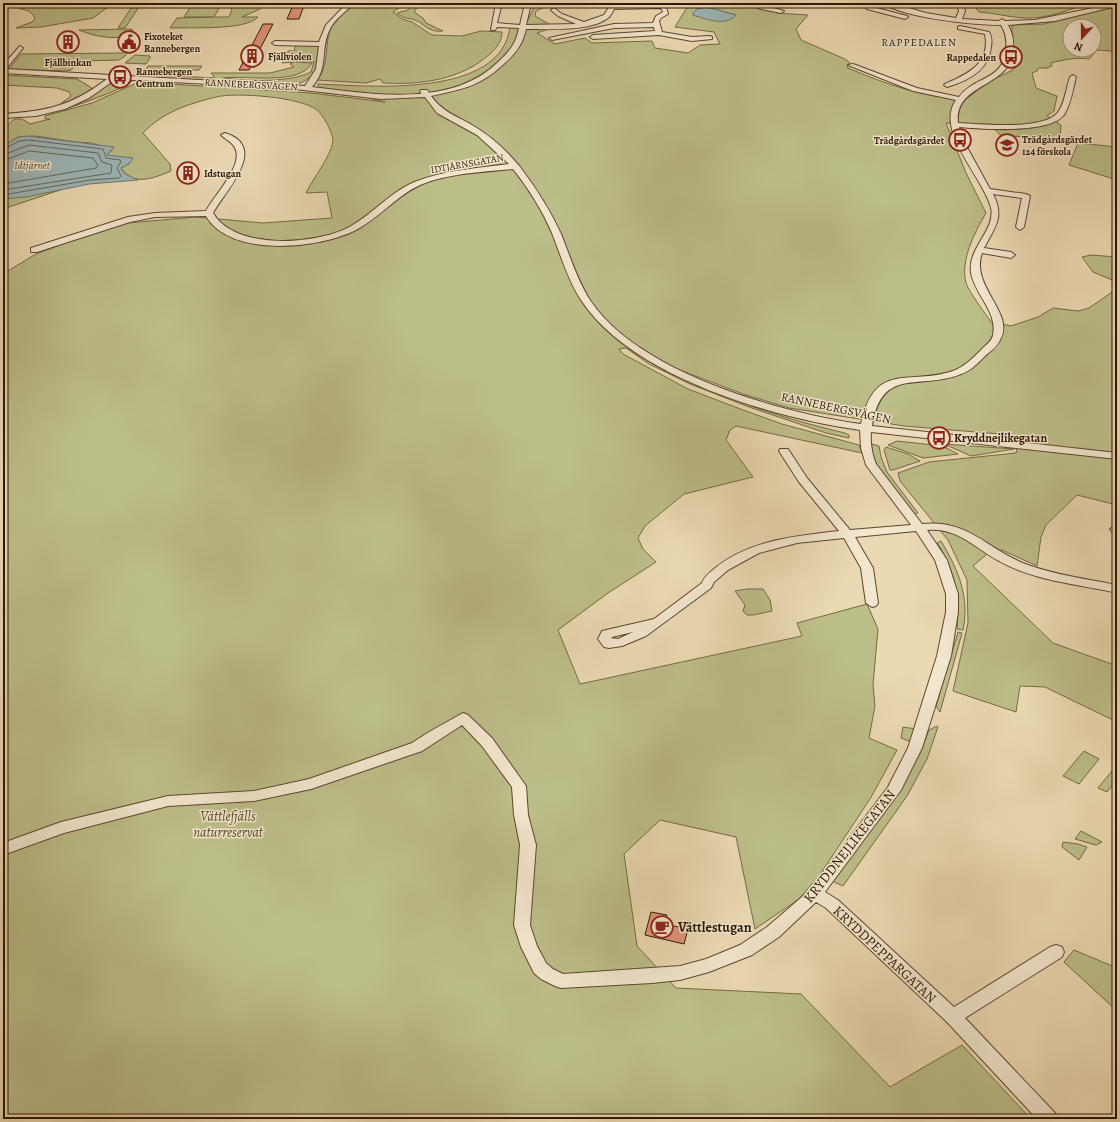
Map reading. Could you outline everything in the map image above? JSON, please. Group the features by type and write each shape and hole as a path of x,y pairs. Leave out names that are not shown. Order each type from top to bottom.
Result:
{"street":[{"name":"RANNEBERGSVÄGEN","path":"307,88 320,69 327,27 351,3"},
{"path":"500,3 494,27 584,25 600,21 609,14 610,5 663,6 671,3"},
{"path":"426,94 466,86 490,73 514,51 520,40 520,3"},
{"path":"519,26 528,3"},
{"path":"752,3 764,8 781,11"},
{"path":"886,3 910,11 959,19 1003,22 1055,19 1093,8 1117,4"},
{"path":"893,3 924,13 959,19"},
{"path":"959,19 962,11 960,3"},
{"path":"1003,22 1048,17 1113,3"},
{"path":"659,33 657,25 658,17 666,13 663,6"},
{"path":"869,8 917,20 982,31 988,33 995,39 1010,40"},
{"path":"554,10 560,15 584,25"},
{"path":"600,21 614,26"},
{"path":"947,85 1011,57 1009,32 1003,22"},
{"path":"552,38 614,26 657,25"},
{"path":"577,33 594,37 659,33 680,37 710,38"},
{"path":"680,37 678,42 692,44"},
{"path":"995,39 996,76 971,89 960,99 955,110 954,125 1011,127 1033,125 1055,118 1062,112 1073,77"},
{"path":"275,43 323,44"},
{"path":"3,70 20,48"},
{"path":"851,65 915,90 960,99"},
{"name":"RANNEBERGSVÄGEN","path":"3,70 307,88 382,97 426,94 443,113 484,136 515,166 543,205 580,294 600,319 631,344 665,366 726,393 790,413 866,429 1117,456"},
{"path":"3,116 36,114 70,106 91,95 114,77"},
{"name":"KRYDDNEJLIKEGATAN","path":"3,849 61,828 161,803 254,796 311,784 417,748 440,731 463,718 487,742 519,786 521,814 528,845 522,925 529,947 540,968 561,981 680,973 710,966 746,950 774,932 815,894 894,790 915,748 942,664 952,618 952,594 940,560 932,544 871,465 866,453 866,429 870,412 880,390 896,382 956,373 966,369 994,342 999,334 998,322 977,284 975,273 976,256 995,217 995,208 988,191 960,140 954,125"},
{"path":"34,250 128,220 156,215 209,213 217,198 236,172 241,161 242,155 238,146 224,135"},
{"name":"IDTJÄRNSGATAN","path":"209,213 219,227 237,236 268,242 305,241 341,233 354,228 399,192 420,183 451,175 515,166"},
{"path":"988,191 1026,196 1020,227"},
{"path":"979,250 1011,255"},
{"path":"784,450 803,480 847,534 867,568 872,602"},
{"path":"658,622 698,590 707,585 709,580 724,567 754,550 797,540 941,525 959,530 1012,563 1037,571 1117,589"},
{"name":"KRYDDPEPPARGATAN","path":"815,894 832,904 953,1017 1049,1119"},
{"path":"953,1017 1056,952"}],"green space":[{"path":"18,3 112,4 93,18 41,27 16,28 32,22 35,19 31,13 18,8"},
{"path":"193,3 222,3 214,17 229,17 232,10 228,3 263,3 260,9 242,17 258,17 242,24 217,27 170,28 177,18 213,17 184,17"},
{"path":"353,3 406,3 393,12 402,19 412,22 432,35 462,36 481,31 502,32 501,38 499,44 493,51 480,62 454,75 440,79 412,83 383,83 380,79 366,83 317,80 326,59 328,37 333,23"},
{"path":"411,3 420,3 414,12 423,18 426,23 443,31 434,31 418,21 404,18 397,13 408,10 411,5 406,6"},
{"name":"Vättlefjälls naturreservat","path":"536,3 545,3 545,7 536,11 535,16 554,27 537,33 555,44 585,38 592,43 652,41 655,48 688,53 700,45 720,44 714,32 675,27 688,6 698,3 746,3 761,9 777,12 776,13 808,15 796,29 801,40 845,59 850,63 847,66 848,68 920,93 966,99 986,84 1012,70 1020,63 1022,59 1018,55 1013,44 1012,25 1044,24 1062,20 1062,58 1084,58 1051,63 1052,66 1047,68 1038,68 1037,71 1032,73 1036,88 1057,96 1054,111 1047,116 1061,125 1060,140 1000,135 992,126 946,123 966,173 986,213 973,237 965,265 965,274 968,287 991,322 1011,326 1038,317 1053,308 1078,311 1089,308 1115,290 1117,282 1117,505 1077,495 1046,525 1041,537 1037,566 1002,550 988,553 973,566 1053,643 1117,666 1117,722 1045,687 1020,686 1016,712 953,691 968,623 967,580 948,540 900,481 898,473 929,462 1016,453 1019,439 1000,434 904,426 789,408 743,394 672,367 640,347 630,348 654,364 700,386 761,410 845,433 849,435 849,438 826,433 749,407 690,384 649,364 626,348 619,349 623,354 688,389 782,424 859,445 862,453 736,426 730,430 726,440 753,477 684,494 645,526 638,538 643,549 656,562 608,593 558,630 580,684 802,636 797,623 867,604 878,629 873,685 875,706 869,738 897,750 870,799 819,876 799,899 755,929 736,837 660,820 624,854 637,946 676,988 801,994 890,1087 962,1045 1031,1119 3,1119 3,274 36,254 116,224 196,217 263,223 332,218 327,192 306,193 330,151 333,139 329,127 322,116 317,110 309,106 283,99 253,95 216,97 176,110 159,120 143,133 170,164 171,171 151,178 138,179 126,174 121,168 130,163 107,155 112,150 92,143 36,136 18,137 3,146 3,130 14,119 22,119 30,124 50,119 45,119 45,116 92,103 139,82 311,93 385,102 369,98 319,92 318,84 398,86 429,83 458,77 483,67 501,50 510,27 524,28","holes":["707,7 736,15 718,21 693,15 697,9"]},
{"path":"972,3 1084,3 1081,6 1105,3 1083,8 1079,6 1052,15 1030,18 979,12"},
{"path":"1117,6 1117,49 1111,51 1102,50 1102,18 1068,18"},
{"path":"139,7 125,28 118,28 131,8"},
{"path":"79,30 133,30 129,36 116,38 97,36"},
{"path":"296,45 319,46 317,66 315,70 309,78 296,85 139,77 143,74 215,78 211,73 270,73 294,67 290,64 294,62 282,63 288,51 294,51","holes":["296,62 314,62 311,72 302,76 280,80 244,80 223,78 285,77 296,75 306,70 312,63"]},
{"path":"127,47 132,47 125,56 119,60 80,61 71,70 66,71 9,69 21,54 123,53"},
{"path":"135,55 150,56 150,58 146,64 125,63"},
{"path":"148,66 202,66 199,70 146,70"},
{"path":"3,75 77,79 92,88 88,94 60,107 59,105 71,96 69,92 57,88 3,85"},
{"path":"118,80 132,81 107,94 75,106 64,109 28,116 3,118 15,114 67,108 81,102 105,86"},
{"path":"1078,143 1117,147 1117,180 1069,165"},
{"path":"60,190 3,209 3,199"},
{"path":"1091,255 1117,257 1117,282 1093,272 1082,257"},
{"path":"897,441 943,446 958,454 923,458 888,445"},
{"path":"872,444 879,446 881,457 887,472 918,513 914,514 880,471 872,452"},
{"path":"944,444 1014,449 971,456"},
{"path":"886,447 908,454 920,461 890,470 884,450"},
{"path":"941,541 953,562 964,595 965,618 963,630 957,629 958,606 955,584 948,563 937,543"},
{"path":"763,589 770,600 772,611 747,615 743,611 745,605 735,591"},
{"path":"958,632 962,633 940,712 936,706"},
{"path":"937,726 938,727 927,759 907,796 843,886 832,881 902,786 920,753 929,730"},
{"path":"903,727 916,729 911,742 901,738"},
{"path":"1084,751 1099,759 1079,784 1063,776"},
{"path":"1112,771 1117,774 1117,779 1107,792 1098,788"},
{"path":"1081,831 1102,842 1096,845 1075,839"},
{"path":"1063,842 1087,847 1079,860 1062,847"},
{"path":"1074,950 1117,968 1117,1011 1064,962"}],"water":[{"path":"707,7 736,15 727,21 716,21 693,15 697,9"},
{"name":"Idtjärnet","path":"28,136 114,147 107,155 133,158 130,163 121,168 125,174 138,180 89,184 26,197 3,199 3,146 18,137"}],"building":[{"path":"294,3 305,3 299,19 287,19"},
{"name":"Fjällviolen","path":"263,24 273,24 249,70 239,70"},
{"name":"Vättlestugan","path":"651,912 667,915 664,924 688,929 684,944 645,935"}],"place":[{"name":"Fjällbinkan","path":"68,42"},
{"name":"Fixoteket Rannebergen","path":"129,42"},
{"name":"Fjällviolen","path":"252,56"},
{"name":"Rappedalen","path":"1011,57"},
{"name":"Rannebergen Centrum","path":"120,77"},
{"name":"Trädgårdsgärdet","path":"960,140"},
{"name":"Trädgårdsgärdet 124 förskola","path":"1007,145"},
{"name":"Idstugan","path":"188,173"},
{"name":"Kryddnejlikegatan","path":"939,438"},
{"name":"Vättlestugan","path":"662,927"}],"district":[{"name":"RAPPEDALEN","path":"919,42"}]}
